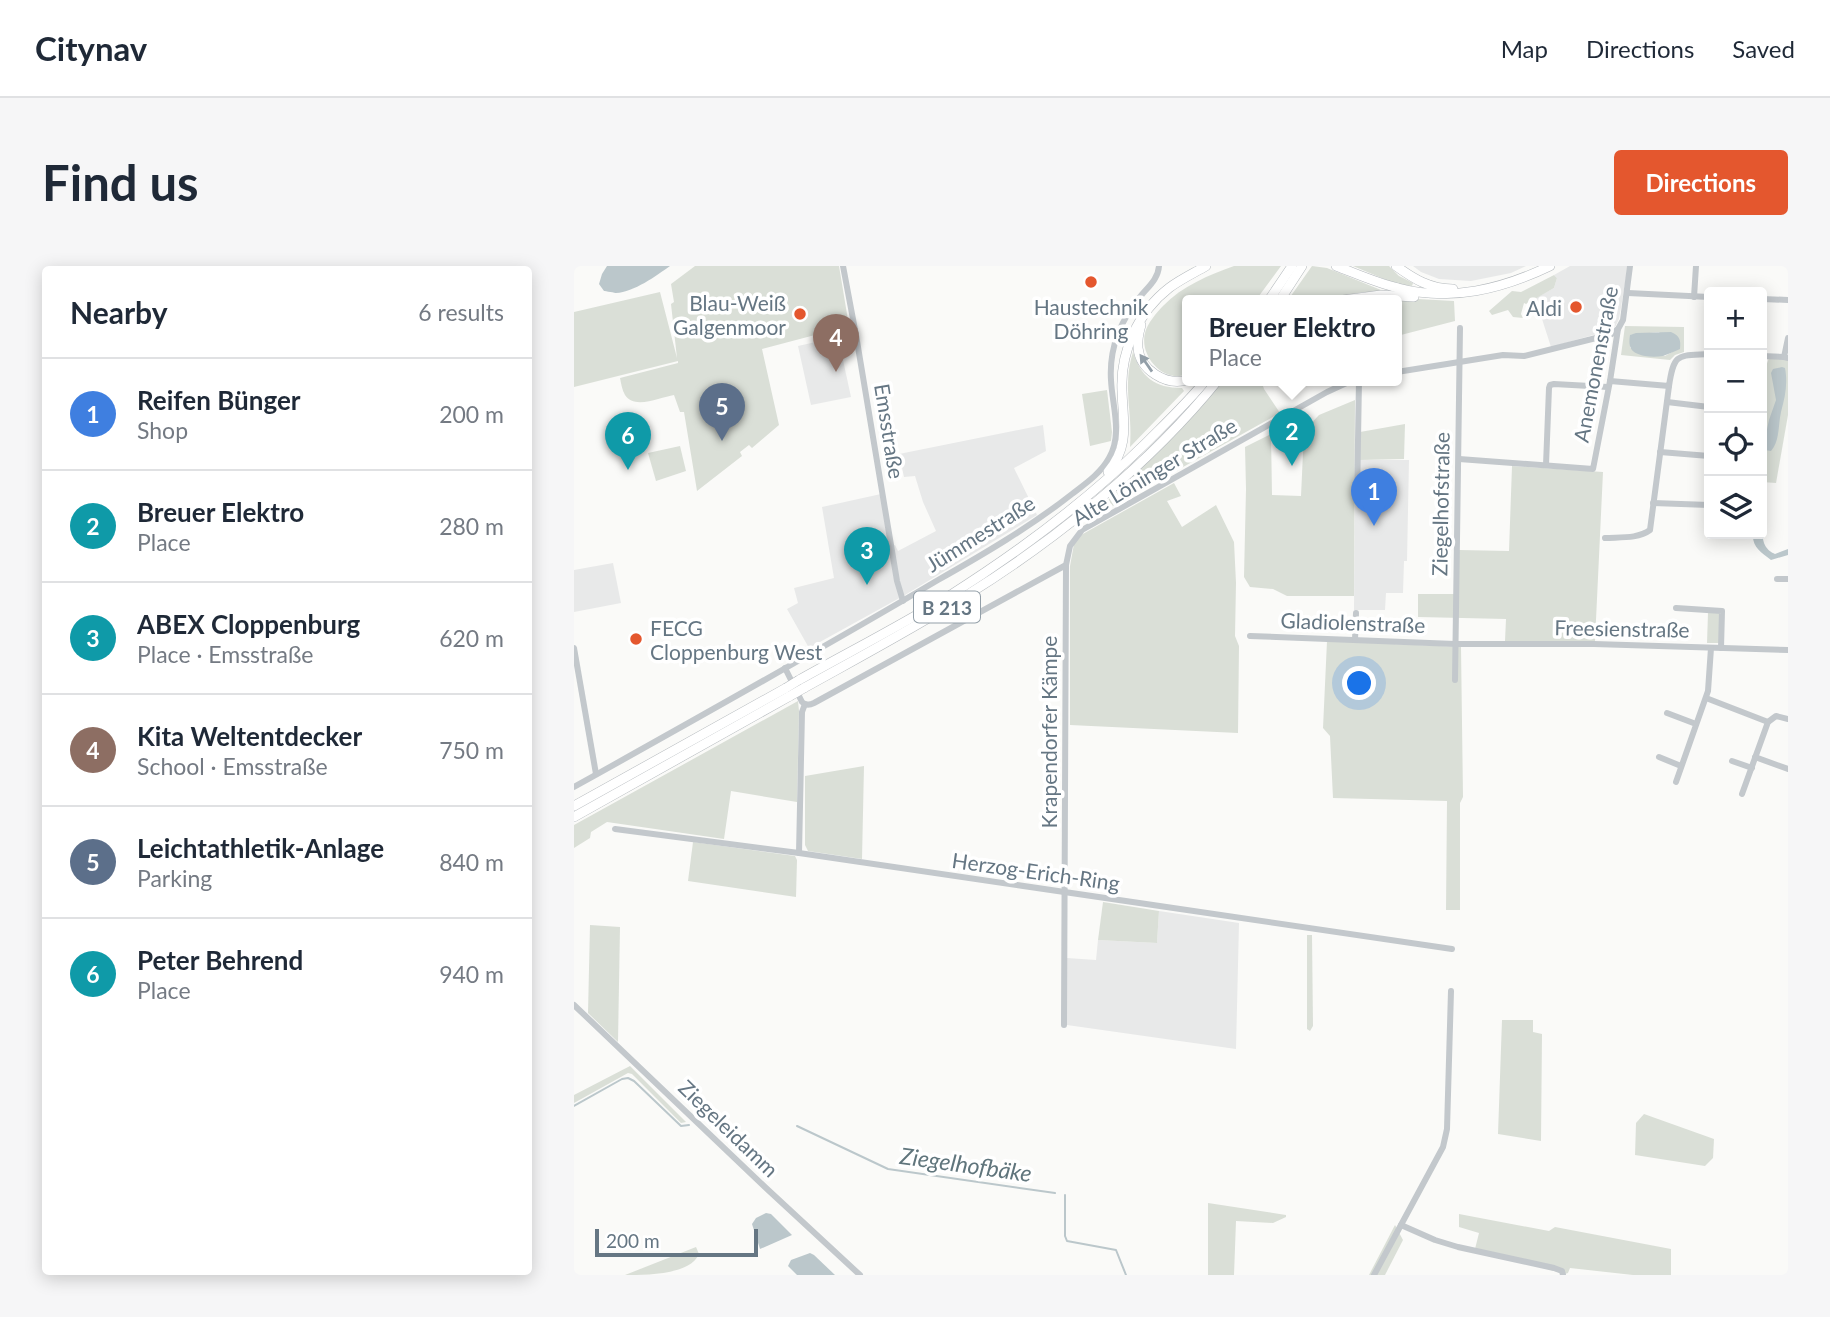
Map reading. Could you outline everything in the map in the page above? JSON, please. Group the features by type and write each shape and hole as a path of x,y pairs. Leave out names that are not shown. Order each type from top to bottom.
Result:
{"highway":[{"name":"B 213","path":"1053,524 1055,518 1110,471 1119,458 1124,441 1122,376 1129,340 1157,299 1168,289 1206,266"},
{"path":"1272,295 1292,266"},
{"path":"1283,295 1303,266"},
{"path":"1336,266 1381,284 1426,294 1472,293 1550,266"},
{"path":"1396,266 1424,284 1443,289 1474,288 1513,281"},
{"path":"1402,296 1426,294"},
{"path":"1143,317 1138,347 1141,359 1148,370 1163,379 1182,381"},
{"name":"B 213","path":"574,817 802,684 990,569 1094,491 1209,386"},
{"name":"B 213","path":"802,684 966,596 1043,543 1134,467 1176,426 1209,386"},
{"name":"B 213","path":"574,806 788,692"}],"street":[{"name":"Emsstraße","path":"843,266 897,581 903,601"},
{"name":"Anemonenstraße","path":"1546,464 1593,469 1618,329 1623,320 1628,293 1630,266"},
{"path":"1694,297 1696,266"},
{"name":"Jümmestraße","path":"574,787 1004,542 1087,483 1106,463 1116,434 1110,377 1118,333 1136,302 1155,279 1159,268"},
{"path":"1628,293 1704,297"},
{"path":"1767,299 1788,300"},
{"name":"Ziegelhofstraße","path":"1455,680 1460,328"},
{"path":"1402,371 1503,355 1524,356 1612,334 1618,329"},
{"path":"1767,356 1786,357 1788,338"},
{"path":"1605,538 1646,534 1651,525 1673,362 1682,356 1704,354"},
{"path":"1459,459 1546,464 1550,385 1669,386"},
{"name":"Alte Löninger Straße","path":"1066,565 1070,546 1082,530 1340,386"},
{"path":"1357,501 1359,386"},
{"path":"1667,402 1704,406"},
{"path":"1660,452 1704,456"},
{"path":"1653,503 1704,505"},
{"path":"805,704 814,703 1066,565"},
{"name":"Krapendorfer Kämpe","path":"1064,1025 1066,565"},
{"path":"1777,579 1788,579"},
{"path":"1676,608 1722,611 1721,648"},
{"path":"1355,640 1356,613"},
{"name":"Gladiolenstraße","path":"1250,635 1455,644"},
{"name":"Freesienstraße","path":"1455,644 1598,644 1788,650"},
{"path":"1676,782 1708,691 1711,648"},
{"path":"574,649 596,774"},
{"path":"785,668 805,704 802,712 799,853"},
{"path":"1706,698 1768,722"},
{"path":"1667,713 1696,724"},
{"path":"1742,794 1768,722 1776,716 1788,719"},
{"path":"1659,757 1681,766"},
{"path":"1755,757 1788,769"},
{"path":"1732,761 1752,768"},
{"name":"Herzog-Erich-Ring","path":"615,829 799,853 1452,949"},
{"path":"1374,1275 1443,1147 1447,1129 1451,991"},
{"name":"Ziegeleidamm","path":"574,1005 860,1275"},
{"path":"1401,1225 1434,1240 1554,1268 1563,1275"}],"shaded area":[{"path":"607,266 670,266 637,287 616,293 604,291 599,284"},
{"path":"695,266 839,266 849,326 762,349 779,425 752,448 749,445 740,452 742,456 697,491 684,412 680,412 674,395 635,402 625,395 620,378 678,361 574,387 574,312 660,292 677,358 671,284"},
{"path":"1234,266 1281,266 1260,295 1182,295 1182,375 1170,375 1155,366 1150,359 1144,342 1146,330 1152,318 1170,299 1206,277"},
{"path":"1312,266 1327,268 1381,290 1347,295 1292,295"},
{"path":"1353,266 1389,266 1399,276 1413,283 1412,286 1396,284"},
{"path":"1413,266 1526,266 1511,273 1471,281 1439,279"},
{"path":"1570,266 1627,266 1619,319 1614,329 1551,347 1542,319 1530,301 1554,288 1557,278 1554,275"},
{"path":"1554,275 1557,278 1554,288 1524,303 1521,314 1523,318 1513,317 1508,310 1492,315 1489,311 1512,291 1521,292"},
{"path":"1402,298 1454,301 1455,321 1402,335"},
{"path":"1625,326 1684,327 1684,352 1670,360 1621,355","holes":["1659,332 1672,352 1665,356 1630,348 1630,335"]},
{"path":"1671,332 1679,339 1680,349 1665,355 1645,356 1630,347 1630,335"},
{"path":"838,337 851,397 811,405 798,346"},
{"path":"1133,352 1140,368 1150,379 1164,386 1182,388 1184,391 1130,447 1128,377"},
{"path":"1769,358 1788,360 1788,415 1776,483 1767,482"},
{"path":"1785,368 1786,385 1777,438 1771,451 1767,450 1767,429 1776,400 1771,373 1773,369"},
{"path":"1219,386 1263,386 1280,413 1113,506 1108,500"},
{"path":"1107,390 1111,441 1090,446 1082,394"},
{"path":"1355,400 1354,596 1287,596 1273,589 1250,587 1244,577 1245,447 1271,434 1272,495 1301,496 1304,431 1319,415"},
{"path":"1405,424 1404,459 1360,460 1360,432"},
{"path":"1043,425 1046,451 1014,468 1037,515 905,595 809,648 787,609 798,603 794,588 834,578 822,507 881,494 890,546 895,545 898,551 936,531 915,476 904,477 899,454"},
{"path":"680,446 686,471 656,481 648,453"},
{"path":"1355,460 1409,460 1407,561 1404,561 1403,593 1386,593 1385,610 1354,610"},
{"path":"1512,466 1603,472 1595,641 1505,641 1506,619 1418,617 1418,594 1458,594 1459,550 1509,551"},
{"path":"1174,483 1181,496 1167,501 1182,527 1216,505 1234,542 1235,636 1239,646 1238,733 1070,725 1070,566 1074,544 1081,535"},
{"path":"1754,539 1764,539 1770,551 1775,554 1788,549 1788,555 1771,560"},
{"path":"613,563 621,603 574,612 574,570"},
{"path":"1708,613 1720,613 1720,643 1707,643"},
{"path":"1327,641 1461,647 1463,797 1460,803 1460,910 1446,910 1447,801 1333,798 1330,736 1323,728"},
{"path":"798,701 797,802 731,791 724,839 607,822 574,848 574,825"},
{"path":"864,766 862,859 808,851 805,845 805,776"},
{"path":"693,842 795,856 796,897 688,881"},
{"path":"1103,902 1159,911 1157,943 1098,940"},
{"path":"1159,911 1239,923 1236,1049 1067,1025 1067,958 1096,960 1098,940 1157,943"},
{"path":"590,925 620,927 618,1042 588,1013"},
{"path":"1307,935 1312,935 1313,1026 1310,1031 1307,1029"},
{"path":"1502,1020 1533,1020 1533,1032 1542,1034 1541,1141 1498,1134"},
{"path":"630,1066 686,1122 681,1123 628,1073 574,1103 574,1095"},
{"path":"1644,1114 1714,1139 1713,1158 1705,1166 1635,1155 1636,1123"},
{"path":"1208,1203 1286,1217 1273,1223 1236,1221 1234,1275 1208,1275"},
{"path":"766,1213 771,1214 792,1235 760,1249 752,1224 756,1218"},
{"path":"1459,1214 1549,1231 1555,1227 1671,1249 1671,1275 1633,1275 1570,1268 1565,1274 1475,1249 1479,1233 1459,1227"},
{"path":"1395,1225 1403,1240 1385,1275 1369,1275"},
{"path":"696,1247 699,1254 694,1261 677,1270 625,1275"},
{"path":"810,1253 835,1275 797,1275 788,1266 791,1260"}],"waterway":[{"name":"Ziegelhofbäke","path":"574,1106 628,1078 681,1126 689,1125"},
{"name":"Ziegelhofbäke","path":"797,1126 888,1169 1055,1193"},
{"name":"Ziegelhofbäke","path":"1065,1195 1067,1241 1116,1250 1126,1275"}],"place":[{"name":"Haustechnik Döhring","path":"1091,282"},
{"name":"Aldi","path":"1576,307"},
{"name":"Blau-Weiß Galgenmoor","path":"800,314"},
{"name":"Kita Weltentdecker","path":"836,372"},
{"name":"Leichtathletik-Anlage","path":"722,441"},
{"name":"Breuer Elektro","path":"1292,466"},
{"name":"Peter Behrend","path":"628,470"},
{"name":"Reifen Bünger","path":"1374,526"},
{"name":"ABEX Cloppenburg","path":"867,585"},
{"name":"FECG Cloppenburg West","path":"636,639"}]}
